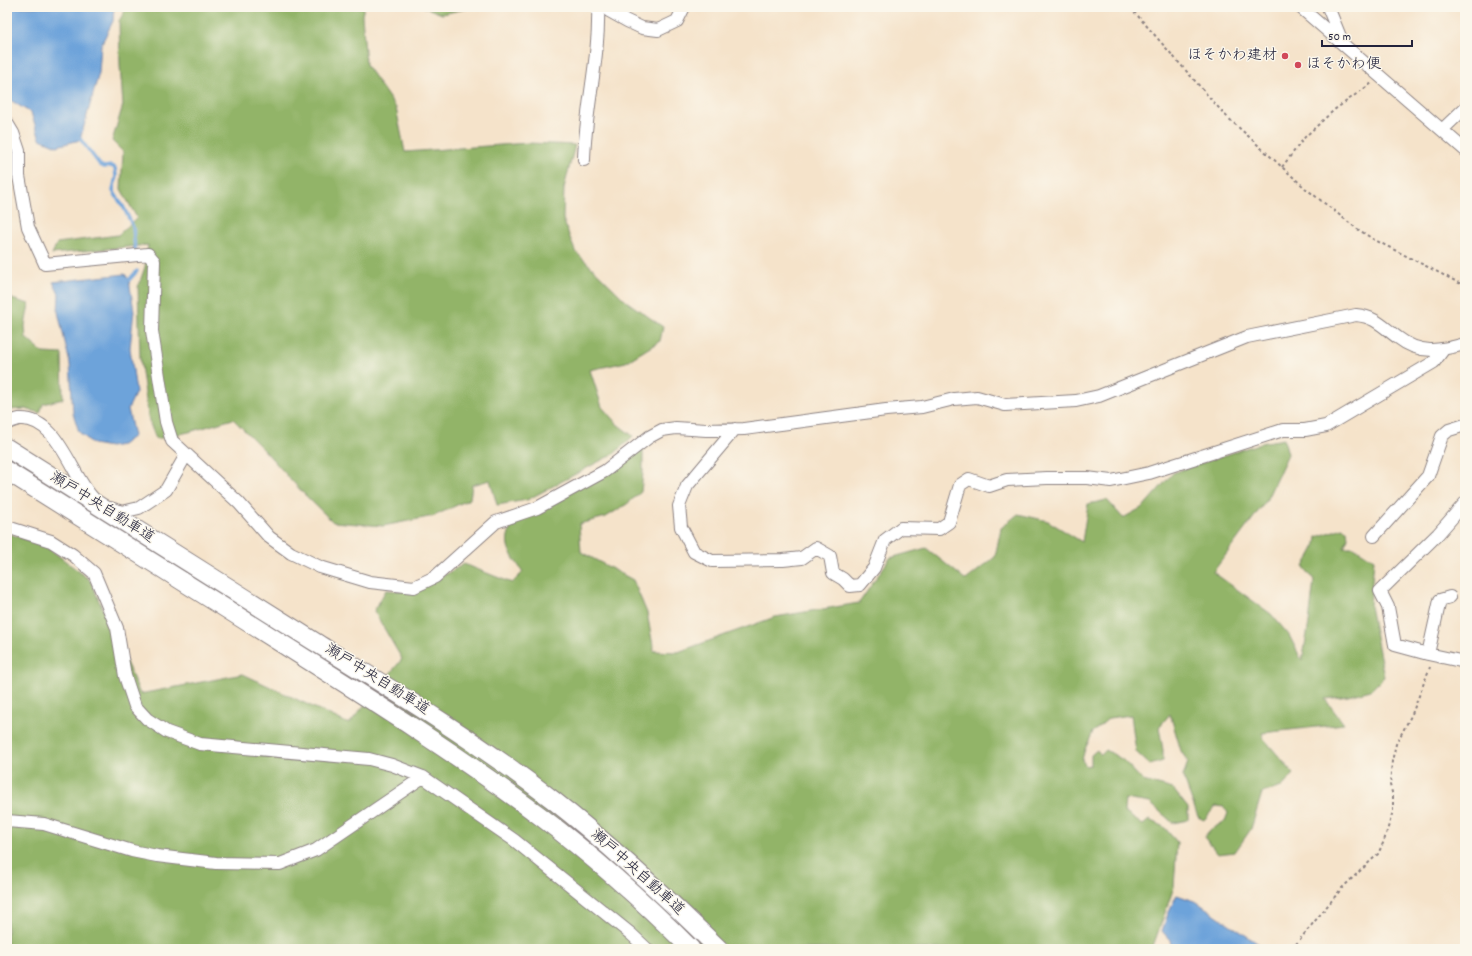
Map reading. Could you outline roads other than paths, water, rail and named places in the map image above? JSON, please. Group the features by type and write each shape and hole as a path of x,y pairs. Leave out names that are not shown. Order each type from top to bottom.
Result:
{"highway":[{"name":"瀬戸中央自動車道","path":"7,448 426,711 499,760 553,800 621,856 720,949"},
{"name":"瀬戸中央自動車道","path":"7,471 416,728 488,778 541,817 609,872 658,916 691,949"}],"street":[{"path":"584,160 584,140 599,28 598,7"},
{"path":"606,7 609,11 632,24 642,28 658,30 677,20 684,7"},
{"path":"1300,7 1465,150"},
{"path":"1328,7 1344,45"},
{"path":"1442,130 1465,108"},
{"path":"7,123 13,133 19,151 19,176 28,227 45,264 148,254 154,261 152,331 166,422 172,441 239,503 269,537 291,553 320,567 370,582 414,587 435,577 496,522 536,508 605,471 649,437 662,430 676,428 706,430 735,429 886,410 922,407 954,399 976,397 1005,405 1076,401 1099,396 1247,337 1356,315 1366,316 1377,321 1397,338 1410,346 1423,350 1443,350 1465,344"},
{"path":"735,429 687,486 679,506 681,526 694,552 712,561 784,560 802,558 816,548 830,556 833,573 843,579 850,586 860,585 874,568 885,540 901,528 939,529 949,522 960,485 970,479 990,486 1007,480 1047,478 1087,478 1111,481 1149,473 1283,430 1305,430 1326,426 1434,362 1443,350"},
{"path":"7,423 18,419 27,420 41,425 56,438 86,490 100,505 122,512 139,508 166,490 186,455"},
{"path":"1374,536 1428,476 1442,436 1449,430 1465,425"},
{"path":"1465,503 1438,534 1380,591 1388,606 1395,645 1431,655 1465,662"},
{"path":"7,526 51,541 73,555 94,573 117,628 125,676 135,706 147,719 167,732 200,744 369,759 392,765 423,777 514,840 631,934 647,949"},
{"path":"1431,655 1440,600 1450,598"},
{"path":"7,821 44,824 132,851 157,856 216,864 280,864 316,850 423,777"}],"water":[{"path":"7,7 114,7 113,21 101,45 99,73 80,140 57,146 40,139 31,113 7,98"},
{"path":"125,274 129,280 134,311 130,348 136,392 128,409 134,436 122,445 110,447 93,444 79,432 73,413 70,364 58,312 59,294 53,282"},
{"path":"1177,895 1197,902 1266,949 1172,949 1170,940 1162,931 1169,911"}],"waterway":[{"path":"78,136 100,165 115,168 116,176 113,191 124,208 133,227 135,251"},
{"path":"129,280 137,271"}],"place":[{"name":"ほそかわ建材","path":"1285,56"},
{"name":"ほそかわ便","path":"1298,65"}]}
